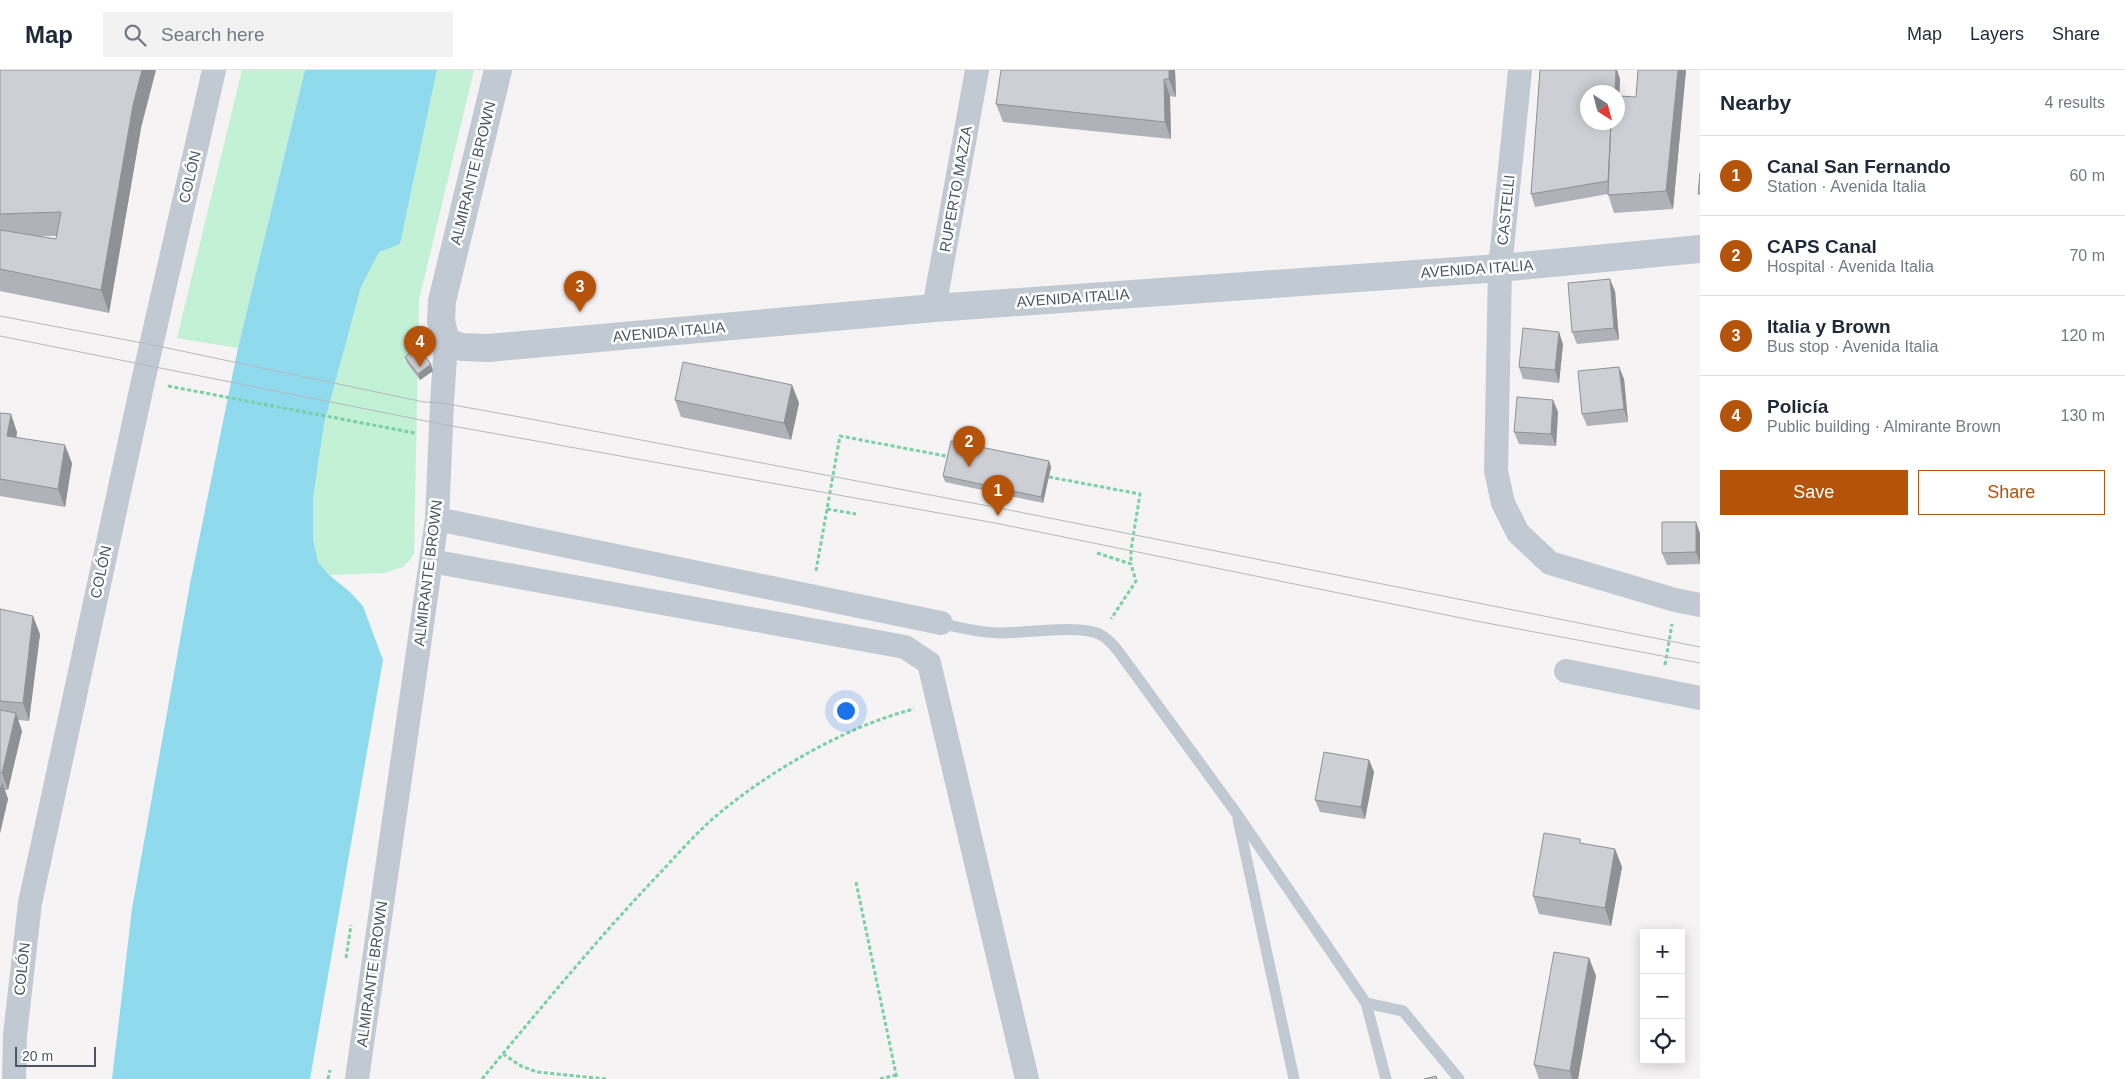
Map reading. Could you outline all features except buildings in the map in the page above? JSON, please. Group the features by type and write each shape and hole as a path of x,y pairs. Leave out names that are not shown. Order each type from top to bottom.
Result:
{"street":[{"name":"COLÓN","path":"14,1079 15,1035 30,903 143,381 214,70"},
{"name":"ALMIRANTE BROWN","path":"357,1079 437,519 441,410 446,342 441,322 442,301 498,70"},
{"name":"RUPERTO MAZZA","path":"934,308 977,70"},
{"name":"CASTELLI","path":"1520,70 1500,268 1496,471 1503,503 1518,534 1550,563 1675,600 1700,605"},
{"name":"AVENIDA ITALIA","path":"446,342 462,348 488,348 934,308 1500,268 1700,249"},
{"path":"437,519 941,623"},
{"path":"432,562 905,647 929,663 1027,1079"},
{"path":"1566,672 1700,698"}],"lane":[{"path":"941,623 961,629 999,633 1080,630 1101,635 1115,648 1237,814 1366,1003 1386,1079"},
{"path":"1237,814 1294,1079"},
{"path":"1366,1003 1403,1011 1460,1079"}],"path":[{"path":"143,381 398,429"},
{"path":"811,596 840,436 951,457"},
{"path":"1049,477 1140,494 1131,550 1131,564 1136,581 1101,635"},
{"path":"827,509 856,514"},
{"path":"1097,553 1131,564"},
{"path":"1657,689 1668,652 1675,600"},
{"path":"482,1079 620,915 715,817 765,779 849,732 885,716 914,709"},
{"path":"856,882 897,1077 880,1079"},
{"path":"503,1054 521,1066 537,1072 606,1079"}],"green space":[{"path":"242,70 305,70 238,348 177,338"},
{"path":"437,70 474,70 419,300 414,555 403,567 384,573 329,575 318,562 313,539 313,499 324,424 361,287 379,252 400,244"}],"water":[{"path":"305,70 437,70 400,244 379,252 361,287 324,424 313,499 313,539 318,562 329,575 349,591 363,606 383,660 310,1079 112,1079 132,909 190,584 238,348"}],"tram line":[{"path":"0,316 153,345 424,402 442,403 520,417 999,508 1700,647"},
{"path":"0,336 441,424 995,523 1476,621 1700,663"}],"place":[{"name":"Italia y Brown","path":"580,312"},
{"name":"Policía","path":"420,367"},
{"name":"CAPS Canal","path":"969,467"},
{"name":"Canal San Fernando","path":"998,516"}]}
